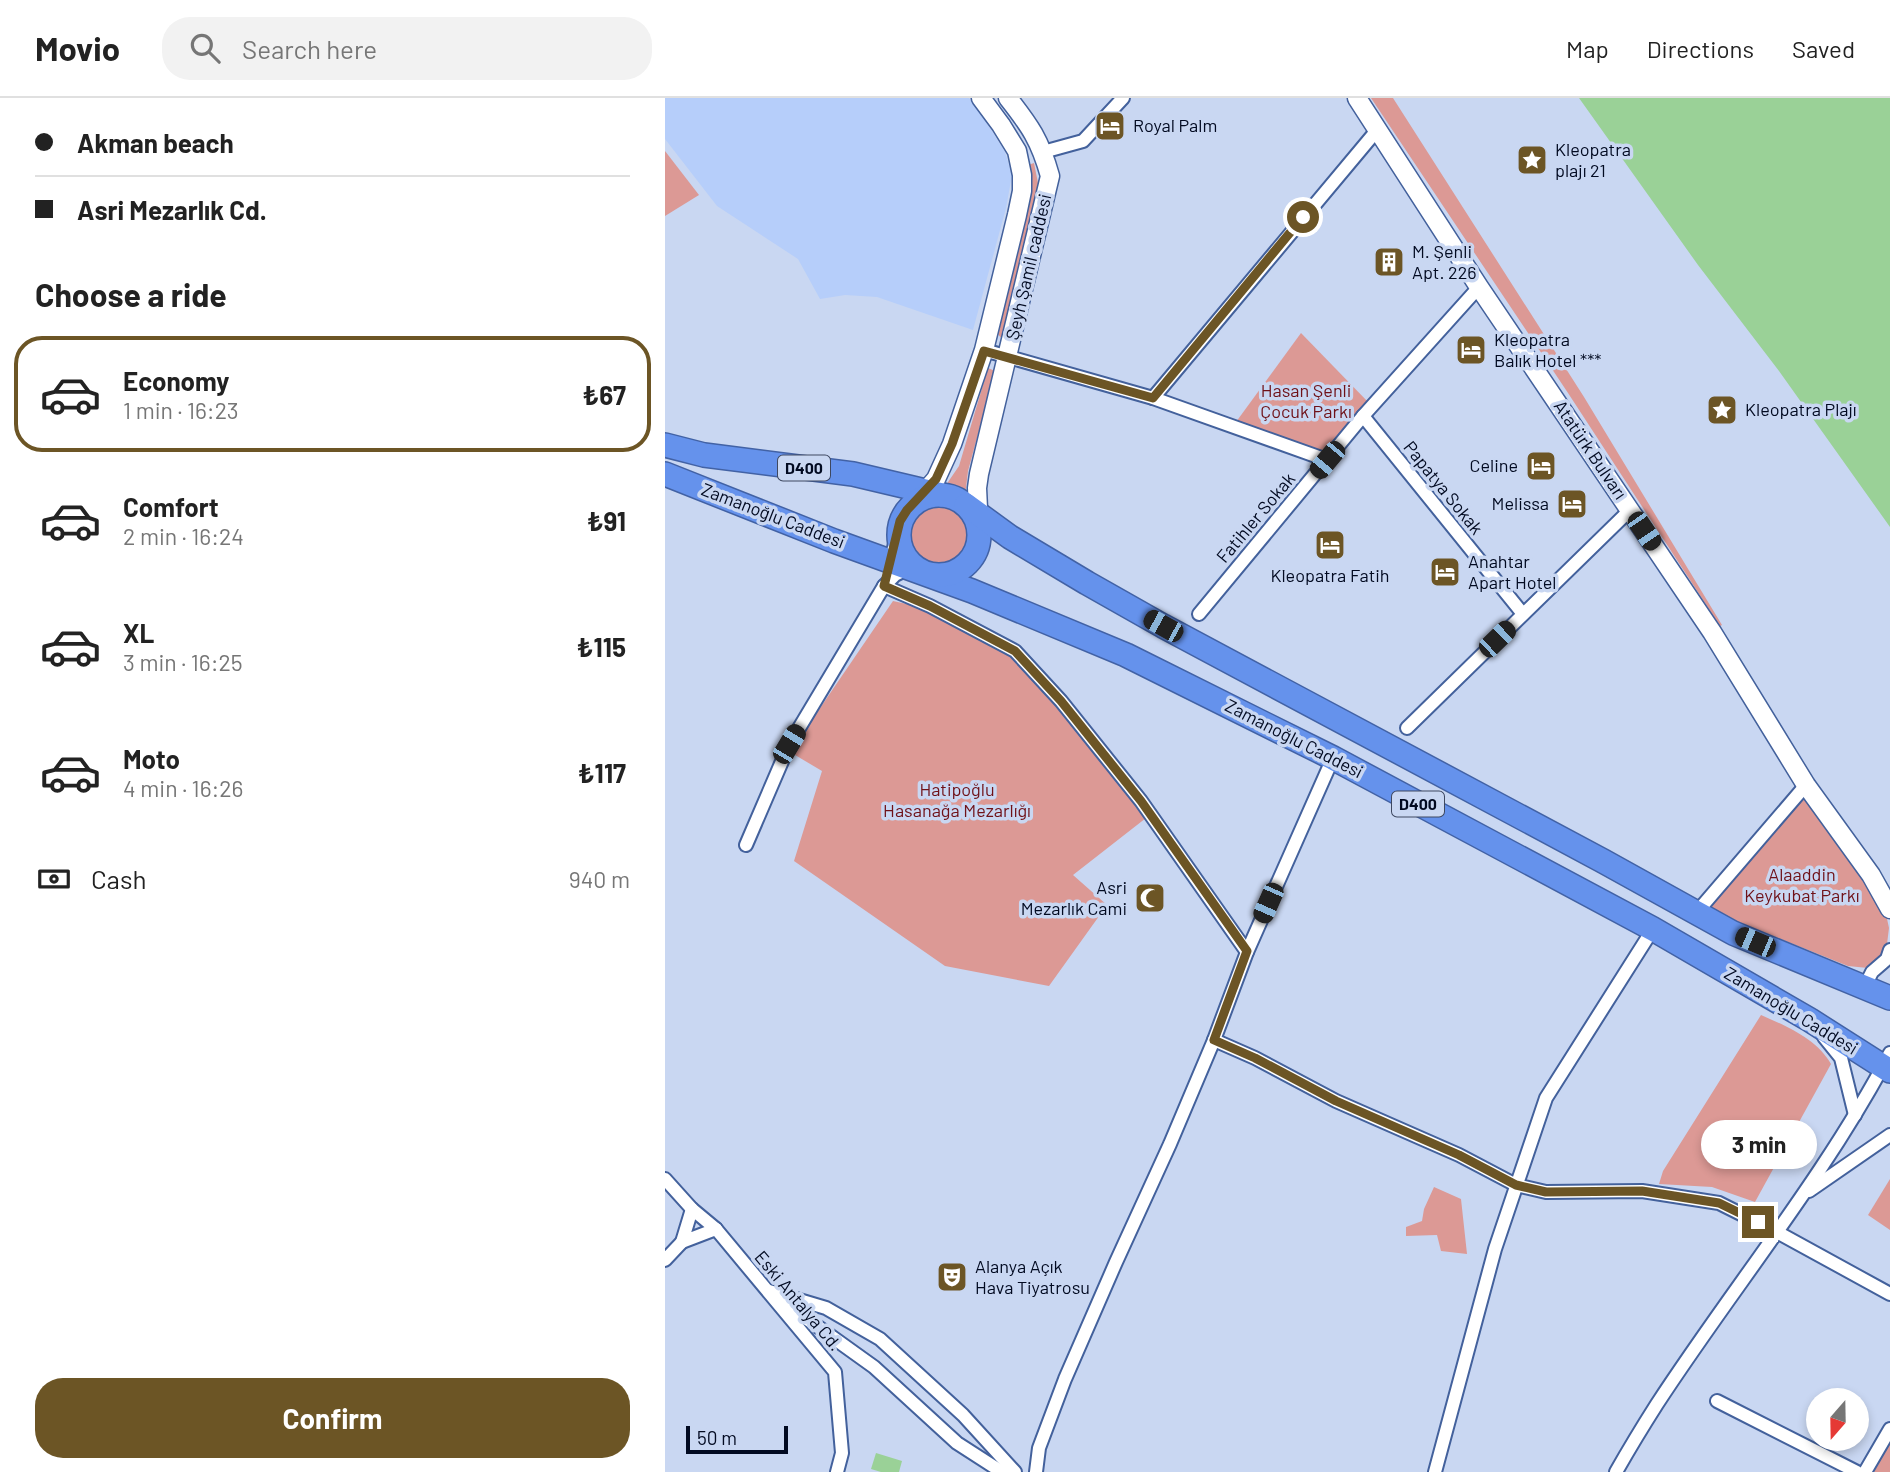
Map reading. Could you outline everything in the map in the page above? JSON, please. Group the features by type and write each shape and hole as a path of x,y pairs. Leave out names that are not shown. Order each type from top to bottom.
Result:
{"highway":[{"name":"D400","path":"665,445 704,455 853,474 928,495"},
{"name":"Zamanoğlu Caddesi","path":"665,474 972,591 1126,655 1333,758 1653,929 1888,1064"},
{"name":"Zamanoğlu Caddesi","path":"928,495 955,498 974,516 1163,626 1733,933 1890,998"},
{"path":"909,568 915,568 905,559 899,547 900,521 907,510 928,495"},
{"path":"909,568 940,576 954,573 965,566 979,543 974,516"}],"street":[{"name":"Şeyh Şamil caddesi","path":"928,495 952,444 984,351 1021,191 1022,175 1017,150 981,98"},
{"name":"Şeyh Şamil caddesi","path":"974,516 979,474 1050,176 1043,152 1031,127 1008,98"},
{"path":"1017,150 1043,152 1083,141 1123,98"},
{"name":"Atatürk Bulvarı","path":"1357,98 1479,287 1712,632 1807,785 1871,875 1889,909"},
{"path":"1153,398 1378,129"},
{"name":"Fatihler Sokak","path":"1199,614 1363,416 1479,287"},
{"path":"984,351 1153,398 1327,460"},
{"name":"Papatya Sokak","path":"1363,416 1523,614"},
{"path":"665,436 704,455"},
{"path":"1407,727 1630,510"},
{"path":"898,534 909,568"},
{"path":"884,586 909,568"},
{"path":"746,845 789,744 884,586 895,575 909,568"},
{"path":"884,586 930,606 1015,651 1061,701 1141,801 1247,951"},
{"path":"1036,1472 1039,1448 1065,1379 1170,1144 1214,1040 1247,951 1333,758"},
{"path":"1697,912 1807,785"},
{"path":"1435,1472 1495,1249 1546,1098 1653,929"},
{"path":"1864,988 1873,972 1887,959 1890,950"},
{"path":"1810,1020 1842,1058 1855,1115"},
{"path":"1214,1040 1255,1058 1336,1101 1459,1155 1516,1185 1546,1192 1642,1191 1719,1203 1890,1294"},
{"path":"1616,1472 1657,1403 1803,1195 1888,1064"},
{"path":"1803,1195 1890,1135"},
{"name":"Eski Antalya Cd.","path":"665,1179 692,1209 716,1229 835,1372 842,1453 837,1472"},
{"path":"682,1242 692,1209"},
{"path":"665,1260 682,1242 716,1229"},
{"path":"768,1290 874,1367 957,1443 1002,1472"},
{"path":"768,1290 826,1308 880,1339 963,1415 1015,1472"},
{"path":"1717,1401 1857,1472"},
{"path":"1865,1472 1890,1429"}],"shaded area":[{"path":"665,98 969,98 1005,152 1012,175 1006,208 973,330 877,297 845,295 820,299 798,259 717,206 665,139"},
{"path":"1579,98 1890,98 1890,527 1779,371 1698,265"},
{"path":"876,1453 902,1461 899,1472 871,1469"}],"green space":[{"path":"1371,98 1393,98 1584,397 1722,625 1720,626"},
{"path":"665,151 699,195 665,216"},
{"path":"1034,163 1038,183 1037,205 1002,339 997,333 1029,201 1028,165"},
{"name":"Hasan Şenli Çocuk Parkı","path":"1301,333 1369,403 1326,455 1236,422"},
{"path":"988,368 995,371 968,471 965,496 946,485 959,466"},
{"path":"939,507 950,509 963,520 968,536 966,547 955,560 939,565 928,563 915,552 910,536 912,525 923,512"},
{"name":"Hatipoğlu Hasanağa Mezarlığı","path":"893,601 916,606 1003,650 1029,673 1089,740 1146,818 1073,875 1107,905 1049,986 945,966 794,861 822,771 790,752"},
{"name":"Alaaddin Keykubat Parkı","path":"1806,793 1884,905 1889,928 1887,944 1882,956 1868,968 1848,966 1705,909"},
{"path":"1761,1015 1809,1040 1831,1064 1755,1202 1712,1187 1659,1184 1663,1171"},
{"path":"1890,1179 1890,1230 1868,1215"},
{"path":"1434,1187 1461,1199 1467,1254 1441,1251 1437,1235 1406,1236 1406,1227 1422,1221 1424,1209"},
{"path":"1890,1442 1890,1472 1874,1472"}],"place":[{"name":"Royal Palm","path":"1110,126"},
{"name":"Kleopatra plajı 21","path":"1532,160"},
{"name":"M. Şenli Apt. 226","path":"1389,262"},
{"name":"Kleopatra Balık Hotel ***","path":"1471,350"},
{"name":"Kleopatra Plajı","path":"1722,410"},
{"name":"Celine","path":"1541,466"},
{"name":"Melissa","path":"1572,504"},
{"name":"Kleopatra Fatih","path":"1330,545"},
{"name":"Anahtar Apart Hotel","path":"1445,572"},
{"name":"Asri Mezarlık Cami","path":"1150,898"},
{"name":"Alanya Açık Hava Tiyatrosu","path":"952,1277"}],"route":[{"path":"1303,217 1153,398 984,351 952,444 936,479 900,521 884,586 930,606 1015,651 1061,701 1141,801 1247,951 1214,1040 1255,1058 1336,1101 1459,1155 1516,1185 1546,1192 1642,1191 1719,1203 1758,1222"}]}
